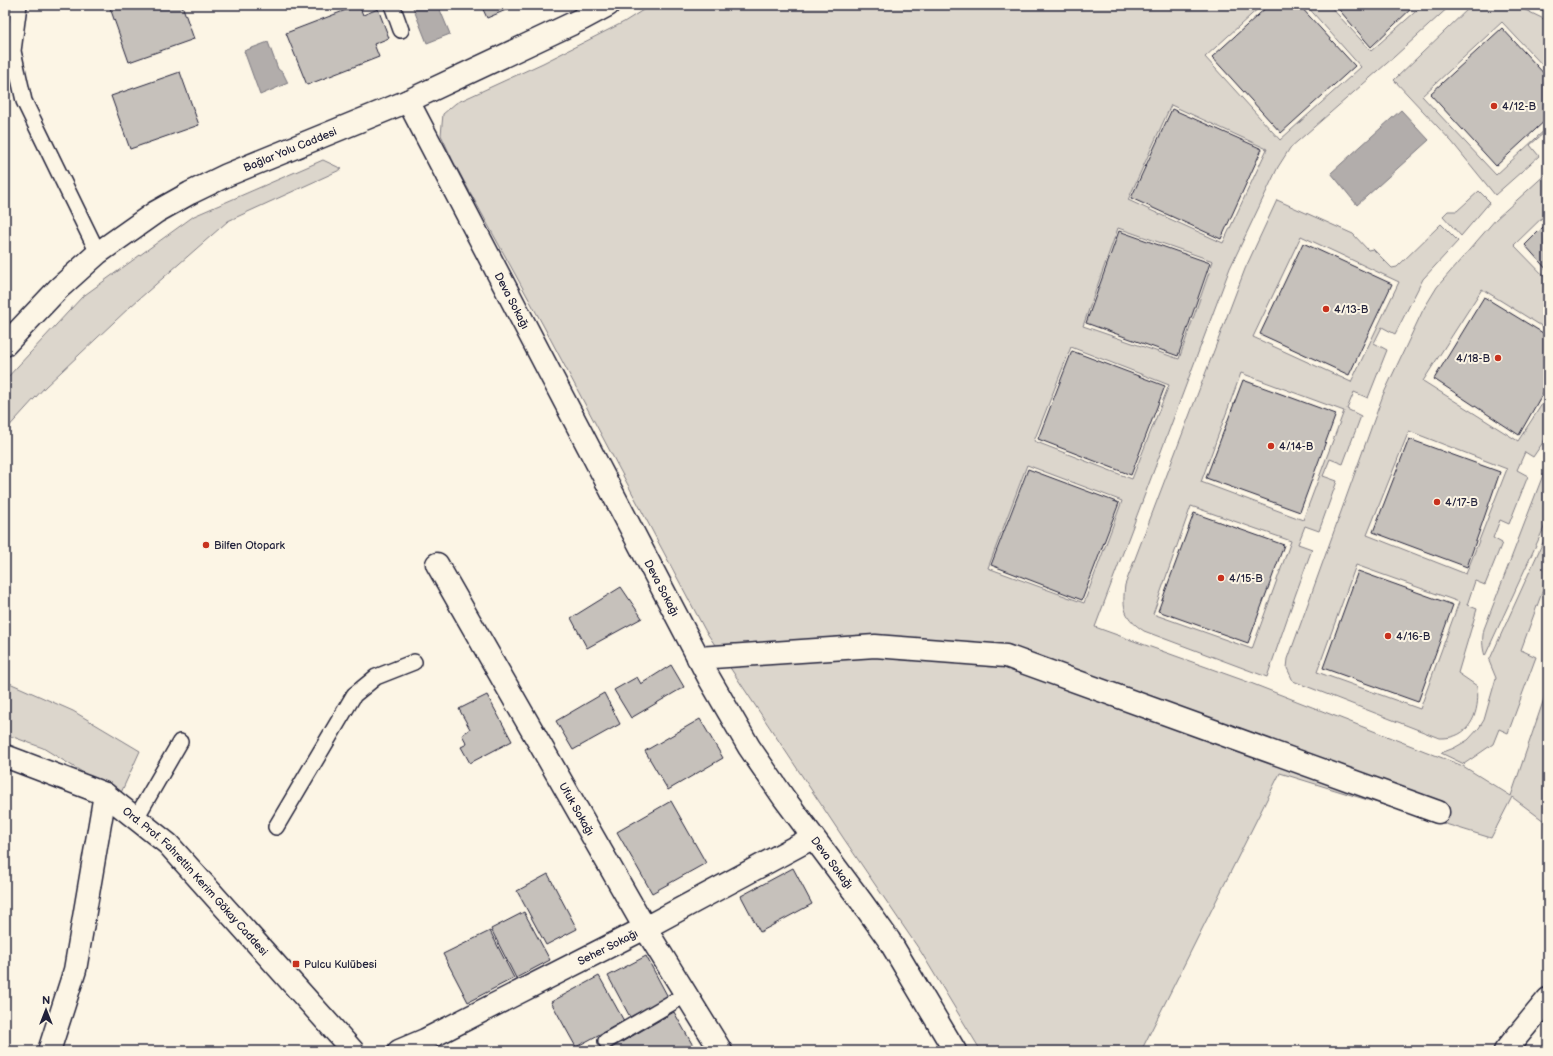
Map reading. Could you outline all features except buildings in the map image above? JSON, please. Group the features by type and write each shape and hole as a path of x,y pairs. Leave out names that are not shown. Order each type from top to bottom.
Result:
{"street":[{"name":"Bağlar Yolu Caddesi","path":"5,345 58,289 98,253 156,212 227,175 408,101 582,19 608,5"},
{"name":"Deva Sokağı","path":"408,101 698,658 749,747 812,838 862,901 889,940 955,1051"},
{"name":"Ufuk Sokağı","path":"437,564 645,928 718,1050"},
{"path":"698,658 875,646 1006,656 1438,812"},
{"name":"Ord. Prof. Fahrettin Kerim Gökay Caddesi","path":"5,756 40,768 105,794 168,844 353,1051"},
{"path":"49,1051 75,970 105,794"},
{"name":"Seher Sokağı","path":"399,1051 425,1040 645,928 812,838"},
{"path":"1504,1051 1548,999"}],"lane":[{"path":"19,5 13,51 24,101 98,253"},
{"path":"392,5 401,30"},
{"path":"276,827 354,695 376,677 414,662"},
{"path":"136,818 180,742"},
{"path":"606,1041 685,995"}],"shaded area":[{"path":"412,5 438,5 450,34 427,43"},
{"path":"651,5 1262,5 1205,57 1280,140 1361,67 1306,5 1329,5 1371,51 1423,5 1451,5 1290,148 1278,167 1230,268 1095,627 1248,682 1463,766 1511,796 1548,687 1548,824 1512,797 1491,838 1280,773 1141,1051 981,1051 921,952 705,630 543,325 454,163 441,135 443,114 456,103 543,63 624,22","holes":["1171,105 1267,149 1223,243 1128,200","1118,228 1213,261 1179,359 1083,326","1071,347 1169,385 1132,479 1034,441","1027,465 1122,501 1084,603 988,568"]},
{"path":"1472,5 1515,5 1548,21 1548,71 1502,22 1422,96 1496,175 1548,127 1548,138 1544,133 1530,145 1539,156 1495,195 1452,142 1394,80"},
{"path":"268,42 278,69 283,73 288,83 260,95 244,51"},
{"path":"1401,110 1429,140 1357,205 1331,173"},
{"path":"323,160 342,169 228,221 131,306 45,387 5,431 5,380 82,297 194,216"},
{"path":"1548,172 1548,212 1514,245 1548,280 1548,330 1482,289 1423,381 1518,441 1548,395 1548,435 1533,457 1525,452 1517,470 1528,476 1509,524 1500,520 1493,538 1502,543 1485,585 1475,581 1467,605 1477,609 1458,673 1477,686 1478,694 1474,717 1465,730 1459,734 1439,738 1293,681 1287,668 1288,659 1383,395 1423,310 1437,287 1496,219","holes":["1409,431 1507,469 1466,574 1367,535","1356,565 1459,602 1420,709 1317,672"]},
{"path":"1479,191 1490,202 1461,236 1443,216 1448,211 1457,211"},
{"path":"1277,200 1353,234 1368,250 1373,249 1392,268 1397,267 1441,224 1458,241 1423,279 1395,334 1382,327 1374,343 1387,350 1368,398 1354,392 1347,409 1361,416 1343,464 1330,459 1323,476 1337,481 1319,531 1305,526 1298,544 1312,549 1267,677 1144,631 1128,617 1124,606 1125,585 1245,269","holes":["1301,236 1399,282 1351,382 1253,337","1241,373 1344,411 1303,520 1201,482","1191,506 1291,541 1252,649 1153,614"]},
{"path":"1548,462 1548,519 1485,656 1483,649 1484,629"},
{"path":"1548,531 1548,576 1521,650 1536,657 1508,733 1499,729 1493,744 1464,764 1441,753 1468,740 1484,720 1496,678 1489,661"},
{"path":"5,681 73,711 140,751 120,795 43,748 5,734"}],"place":[{"name":"4/12-B","path":"1494,106"},
{"name":"4/13-B","path":"1326,309"},
{"name":"4/18-B","path":"1498,358"},
{"name":"4/14-B","path":"1271,446"},
{"name":"4/17-B","path":"1437,502"},
{"name":"Bilfen Otopark","path":"206,545"},
{"name":"4/15-B","path":"1221,578"},
{"name":"4/16-B","path":"1388,636"},
{"name":"Pulcu Kulübesi","path":"296,964"}]}
